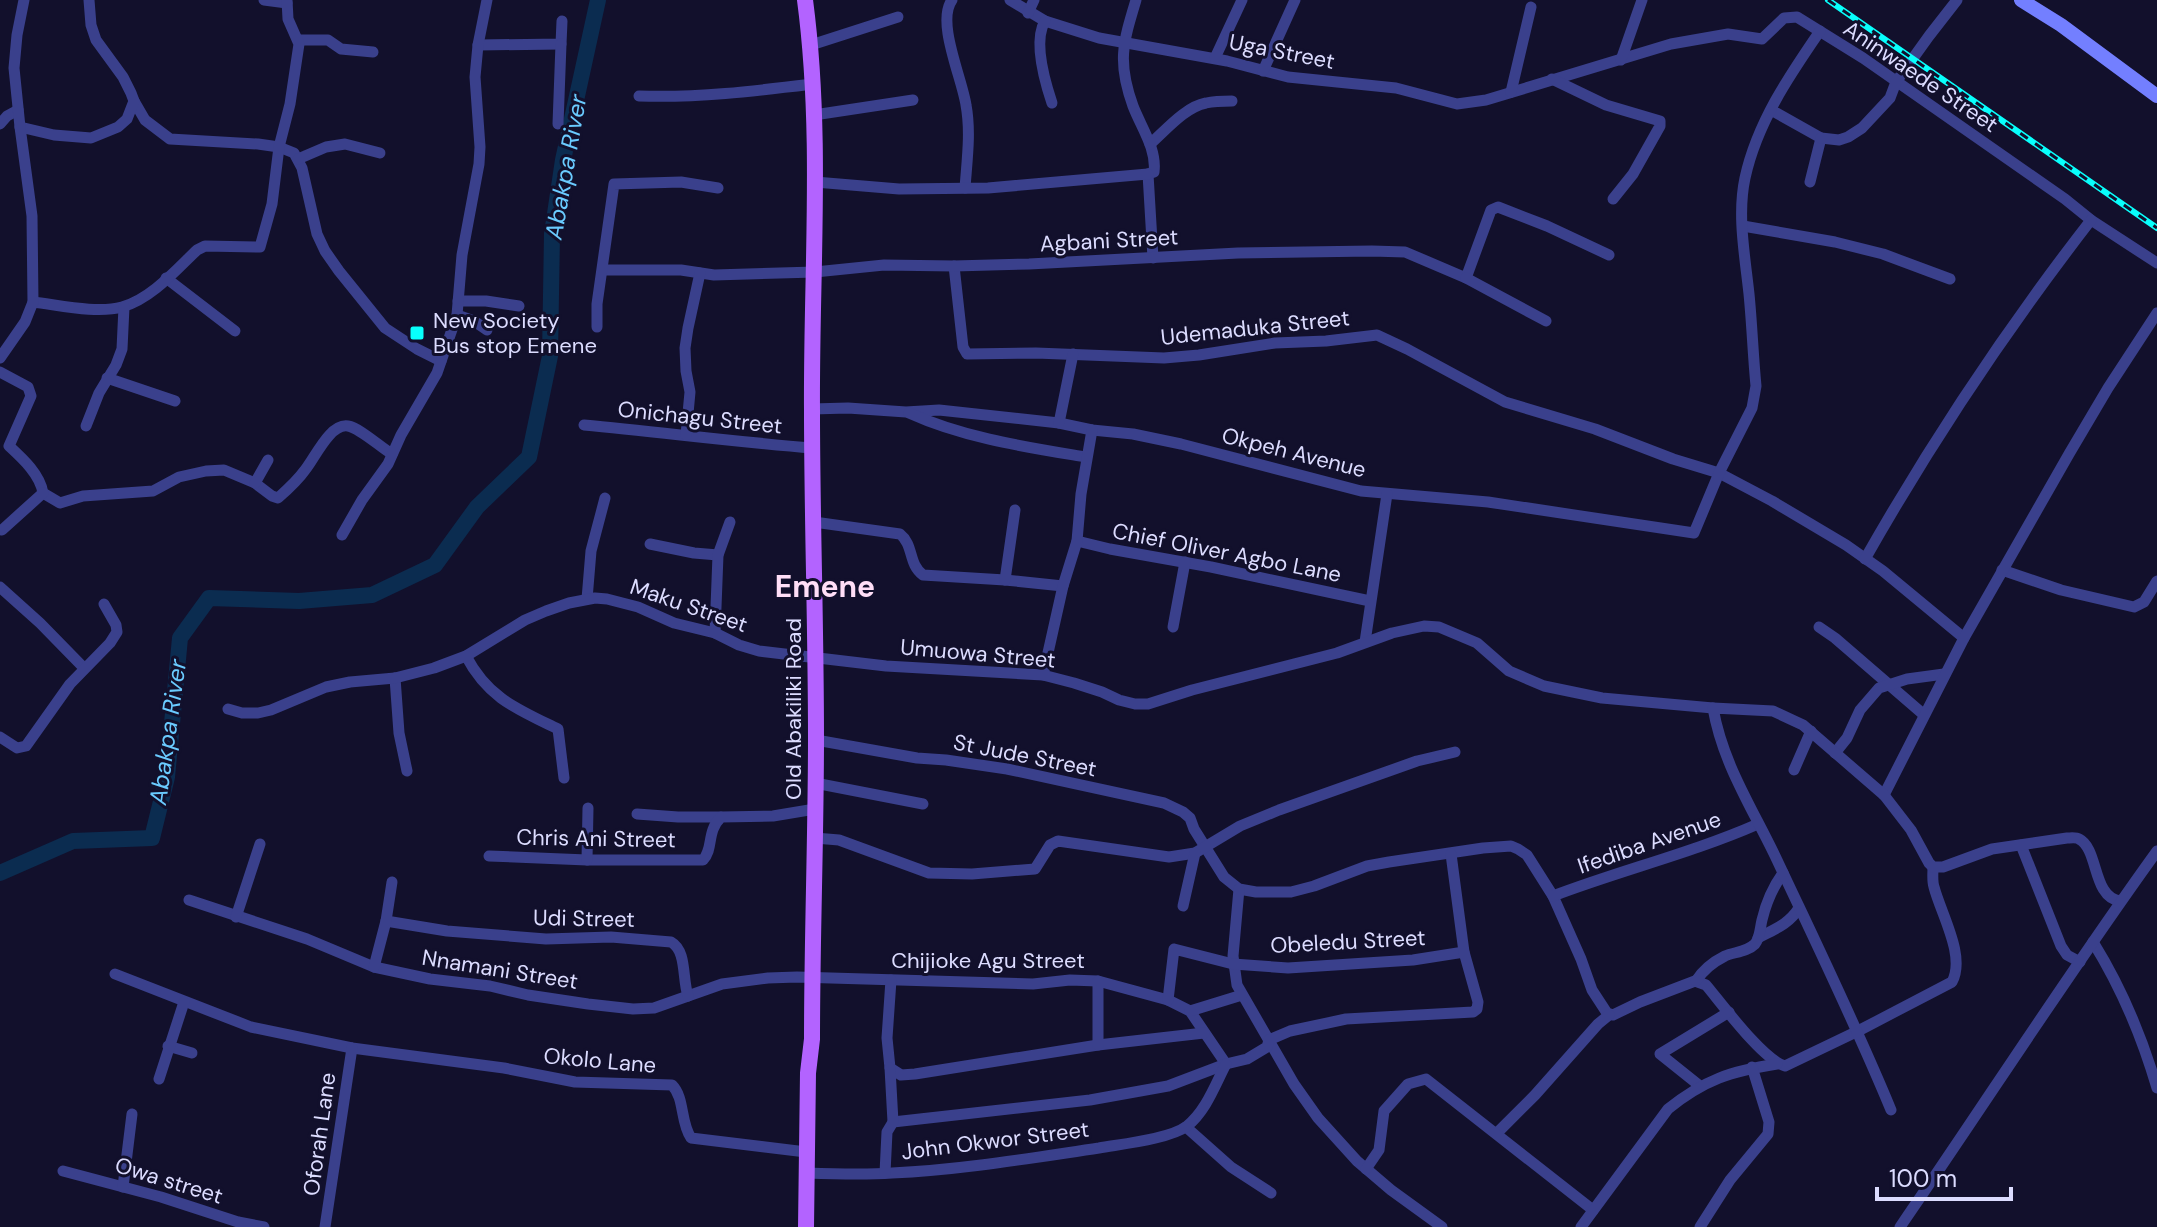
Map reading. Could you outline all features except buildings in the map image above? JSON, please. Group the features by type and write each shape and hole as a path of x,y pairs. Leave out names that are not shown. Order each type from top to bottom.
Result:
{"main road":[{"name":"Old Abakiliki Road","path":"805,0 811,45 814,115 812,409 816,656 812,1039 808,1073 806,1227"}],"street":[{"path":"0,358 25,322 33,302 32,216 14,68 24,0"},
{"path":"89,0 96,40 123,77 145,120 170,139 279,147 294,153 317,234 339,271 385,328 441,361"},
{"path":"33,302 107,309 124,307 142,297 205,246 260,247 272,204 279,147 290,104 299,44 288,19 287,2 264,0"},
{"path":"342,535 388,464 437,373 457,315 462,255 479,164 475,77 487,0"},
{"path":"952,0 947,7 947,27 968,120 965,188"},
{"name":"Uga Street","path":"1010,0 1045,21 1099,38 1215,58 1288,77 1396,88 1457,104 1486,100 1551,79"},
{"path":"1028,13 1034,0"},
{"path":"815,182 899,189 965,188 1152,173 1155,169 1150,144 1133,105 1122,62 1136,0"},
{"path":"1215,58 1242,0"},
{"path":"1263,71 1295,0"},
{"path":"1621,60 1642,0"},
{"path":"1771,110 1821,138 1839,140 1848,137 1862,128 1890,98 1896,82 1957,0"},
{"path":"2021,0 2156,91"},
{"path":"1511,92 1531,7"},
{"path":"811,45 898,17"},
{"name":"Aninwaede Street","path":"1551,79 1707,36 1728,34 1762,39 1784,18 1797,17 2157,263"},
{"path":"558,124 562,21"},
{"path":"1045,21 1041,27 1041,45 1046,85 1052,103"},
{"path":"1719,473 1752,408 1756,386 1743,226 1745,180 1759,132 1785,84 1820,31"},
{"path":"298,40 328,40 341,49 373,52"},
{"path":"478,45 561,44"},
{"path":"1551,79 1606,105 1660,121 1633,174 1613,199"},
{"path":"639,96 719,94 813,84"},
{"path":"814,115 913,100"},
{"path":"20,127 54,135 91,138 118,127 127,119 134,101"},
{"path":"1150,144 1189,111 1205,103 1232,101"},
{"path":"0,124 18,110"},
{"path":"1810,182 1821,138"},
{"path":"298,159 326,147 345,144 380,153"},
{"path":"1148,174 1153,258"},
{"path":"597,327 597,304 614,184 681,182 718,188"},
{"path":"1546,321 1466,278 1491,210 1498,207 1609,255"},
{"path":"1865,559 1904,490 2041,284 2091,220"},
{"path":"1743,226 1883,254 1950,279"},
{"name":"Agbani Street","path":"603,270 681,270 714,275 815,272 884,265 954,266 1238,253 1405,252 1466,278"},
{"name":"Udemaduka Street","path":"954,266 963,347 967,354 1164,358 1275,343 1377,335 1505,402 1595,429 1719,473 1846,545 1916,597 1964,638"},
{"path":"686,435 690,392 685,348 700,273"},
{"path":"166,278 235,331"},
{"path":"458,301 519,306"},
{"path":"86,426 122,349 124,307"},
{"path":"1884,795 1923,714 2002,570 2108,388 2157,313"},
{"path":"457,315 487,330"},
{"path":"1059,423 1073,354"},
{"path":"0,372 25,384 31,391 9,446 33,472 43,493"},
{"path":"107,378 175,401"},
{"path":"812,409 939,410 1059,423 1092,430 1077,541 1063,586 1043,675"},
{"path":"906,412 933,424 989,439 1086,457"},
{"name":"Onichagu Street","path":"584,425 813,448"},
{"path":"43,493 60,503 83,496 153,491 179,477 224,470 255,483 278,498 305,470 334,430 344,426 355,429 392,454"},
{"name":"Okpeh Avenue","path":"1092,430 1133,434 1181,444 1335,485 1387,494 1488,502 1694,533 1719,473"},
{"path":"255,483 268,460"},
{"path":"2,530 43,493"},
{"path":"1365,642 1387,494"},
{"path":"587,599 591,551 605,498"},
{"path":"1005,580 1015,510"},
{"path":"715,633 718,555 730,522"},
{"path":"814,522 900,534 908,542 914,567 923,575 1063,586"},
{"name":"Chief Oliver Agbo Lane","path":"1077,541 1370,601"},
{"path":"650,544 718,555"},
{"path":"1173,627 1185,562"},
{"path":"2002,570 2061,590 2134,607 2144,602 2157,581"},
{"path":"0,587 13,596 84,668"},
{"name":"Maku Street","path":"228,709 258,713 326,687 395,678 434,668 466,656 525,620 587,599 629,604 674,623 715,633 759,651 816,656"},
{"path":"0,737 17,748 26,746 64,691 110,643 117,632 116,625 104,604"},
{"name":"Umuowa Street","path":"816,656 886,666 1043,675 1119,700 1148,704 1337,653 1412,628 1439,627 1477,643 1509,671 1544,686 1602,698 1773,711 1803,725 1884,795 1911,830 1933,867"},
{"path":"1819,627 1923,714"},
{"path":"466,656 481,679 506,704 558,729 564,778"},
{"path":"1835,753 1847,738 1860,710 1879,688 1944,674"},
{"path":"395,678 401,745 407,771"},
{"path":"1713,708 1728,763 1858,1031 1891,1110"},
{"path":"1794,770 1811,731"},
{"name":"St Jude Street","path":"816,740 917,758 1007,769 1164,803 1190,818 1200,850 1239,889"},
{"path":"815,838 839,840 904,865 947,875 1035,869 1050,845 1058,841 1169,857 1200,850 1240,826 1267,815 1417,761 1455,752"},
{"path":"815,783 923,804"},
{"path":"587,860 588,808"},
{"path":"637,814 773,816 815,809"},
{"name":"Chris Ani Street","path":"489,856 703,860 707,856 711,830 721,817"},
{"name":"Ifediba Avenue","path":"1553,896 1705,846 1758,824"},
{"path":"1581,1227 1668,1109 1700,1086 1752,1067 1791,1064 1952,982 1957,963 1933,884 1933,867 1943,867 1992,849 2067,838 2080,839 2087,847 2107,895 2120,901"},
{"path":"236,917 260,844"},
{"path":"2021,845 2061,946 2067,955 2080,962"},
{"path":"1442,1227 1366,1169 1318,1118 1294,1084 1237,985 1233,964 1239,889 1291,892 1367,866 1511,846 1527,855 1553,896 1592,990 1609,1015"},
{"path":"1183,906 1200,850"},
{"path":"1900,1227 1994,1089 2020,1045 2157,851"},
{"path":"1269,1040 1290,1031 1346,1019 1473,1012 1477,1009 1478,1002 1464,952 1451,854"},
{"path":"1758,938 1772,888 1783,873"},
{"path":"374,967 392,882"},
{"name":"Nnamani Street","path":"189,900 307,939 374,967 528,995 633,1009 663,1006 714,986 738,981 812,978"},
{"path":"1497,1133 1609,1015 1696,981 1705,969 1723,957 1751,947 1758,938 1783,925 1799,908"},
{"name":"Udi Street","path":"386,921 437,930 546,939 611,937 671,942 682,953 688,996"},
{"path":"2093,942 2121,991 2157,1088"},
{"name":"Obeledu Street","path":"1168,1000 1174,949 1233,964 1288,968 1413,960 1464,952"},
{"path":"115,974 251,1027 352,1048"},
{"name":"Chijioke Agu Street","path":"812,978 1033,984 1098,981 1168,1000 1190,1011"},
{"path":"885,1173 887,1132 893,1122 887,1038 891,980"},
{"path":"1098,981 1098,1045"},
{"path":"1696,981 1706,985 1777,1064"},
{"path":"1226,1064 1190,1011 1242,995"},
{"path":"159,1079 184,1002"},
{"path":"1700,1086 1660,1054 1729,1012"},
{"path":"890,1068 901,1075 915,1074 1098,1045 1204,1033"},
{"path":"893,1122 1090,1100 1168,1086 1247,1059 1267,1047 1269,1040"},
{"path":"168,1046 192,1053"},
{"name":"Okolo Lane","path":"352,1048 504,1068 575,1082 672,1085 677,1091 682,1117 691,1138 806,1152"},
{"name":"Oforah Lane","path":"325,1227 352,1048"},
{"path":"1226,1064 1202,1110 1186,1127 1231,1167 1271,1193"},
{"path":"1700,1227 1730,1180 1768,1134 1769,1122 1752,1067"},
{"path":"1366,1169 1379,1150 1384,1111 1408,1084 1426,1079 1593,1210"},
{"path":"123,1187 132,1114"},
{"name":"John Okwor Street","path":"807,1173 914,1172 1137,1142 1186,1127"},
{"name":"Owa street","path":"63,1171 264,1227"}],"waterway":[{"name":"Abakpa River","path":"0,873 73,841 152,838 167,777 180,638 209,598 299,601 372,595 435,565 477,507 529,457 550,356 552,234 563,160 598,0"}],"railway":[{"path":"1828,0 2157,228"}],"place":[{"name":"New Society Bus stop Emene","path":"417,333"}],"district":[{"name":"Emene","path":"825,587"}]}
